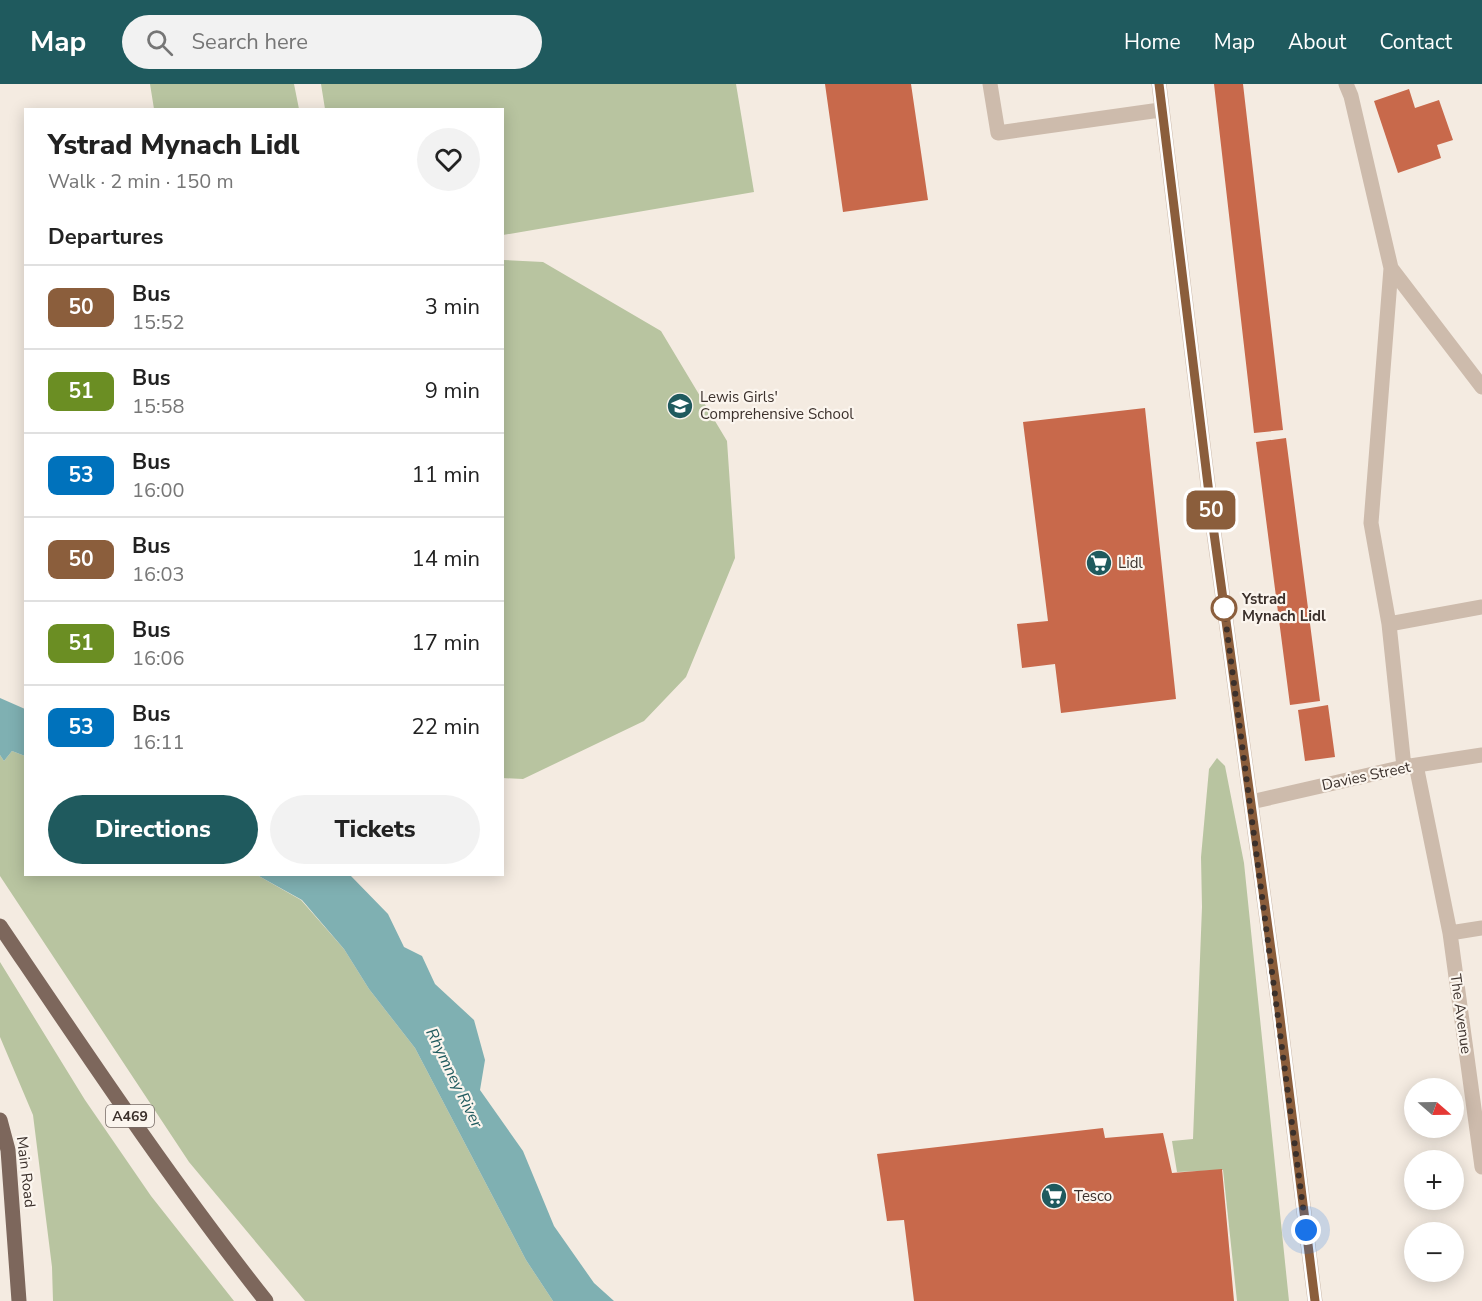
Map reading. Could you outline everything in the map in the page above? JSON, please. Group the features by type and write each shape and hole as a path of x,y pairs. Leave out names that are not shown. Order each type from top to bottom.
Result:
{"main road":[{"name":"A469","path":"0,926 101,1075 231,1258 266,1301"},
{"name":"Main Road","path":"0,1120 8,1150 19,1301"}],"street":[{"path":"990,84 998,133 1160,110"},
{"path":"1159,84 1160,110 1213,526 1315,1301"},
{"path":"1346,84 1351,96 1390,268 1482,387"},
{"name":"The Avenue","path":"1390,268 1371,523 1410,766 1450,933 1482,1167"},
{"path":"1389,624 1482,607"},
{"name":"Davies Street","path":"1251,802 1410,766 1482,755"},
{"path":"1450,933 1482,928"}],"green space":[{"path":"150,84 294,84 299,108 154,108"},
{"path":"321,84 736,84 754,192 504,235 504,108 325,108"},
{"path":"504,260 543,262 661,331 727,441 735,558 686,677 644,721 523,779 504,778"},
{"path":"12,751 24,756 24,876 259,876 301,900 344,949 369,989 415,1048 526,1260 553,1301 305,1301 189,1162 0,876 0,755 4,761"},
{"path":"1217,758 1225,766 1244,863 1289,1301 1237,1301 1223,1170 1177,1172 1172,1141 1193,1139 1202,907 1201,857 1209,769"},
{"path":"0,962 85,1100 151,1196 234,1301 53,1301 52,1267 33,1115 0,1037"}],"water":[{"path":"0,698 24,709 24,756 12,751 4,761 0,755"},
{"name":"Rhymney River","path":"259,876 351,876 388,914 404,947 422,956 435,984 474,1020 485,1060 480,1090 523,1151 554,1226 594,1283 614,1301 553,1301 526,1260 415,1048 369,989 344,949 302,900"}],"building":[{"path":"825,84 911,84 928,200 843,212"},
{"path":"1214,84 1243,84 1283,430 1254,433"},
{"path":"1409,89 1415,108 1439,100 1453,140 1437,145 1441,158 1398,173 1374,101"},
{"path":"1145,408 1176,699 1061,713 1055,664 1022,668 1017,624 1048,621 1023,422"},
{"path":"1286,438 1320,701 1290,705 1256,442"},
{"path":"1328,705 1335,757 1305,761 1298,710"},
{"name":"Tesco","path":"1103,1128 1105,1138 1163,1133 1172,1173 1222,1169 1234,1301 914,1301 904,1220 887,1221 877,1154"}],"bus line":[{"name":"50","path":"1159,84 1160,110 1213,526 1277,994 1315,1301"}],"place":[{"name":"Lewis Girls' Comprehensive School","path":"680,406"},
{"name":"Lidl","path":"1099,563"},
{"name":"Ystrad Mynach Lidl","path":"1224,608"},
{"name":"Tesco","path":"1054,1196"}],"route":[{"path":"1224,608 1277,994 1306,1230"}]}
